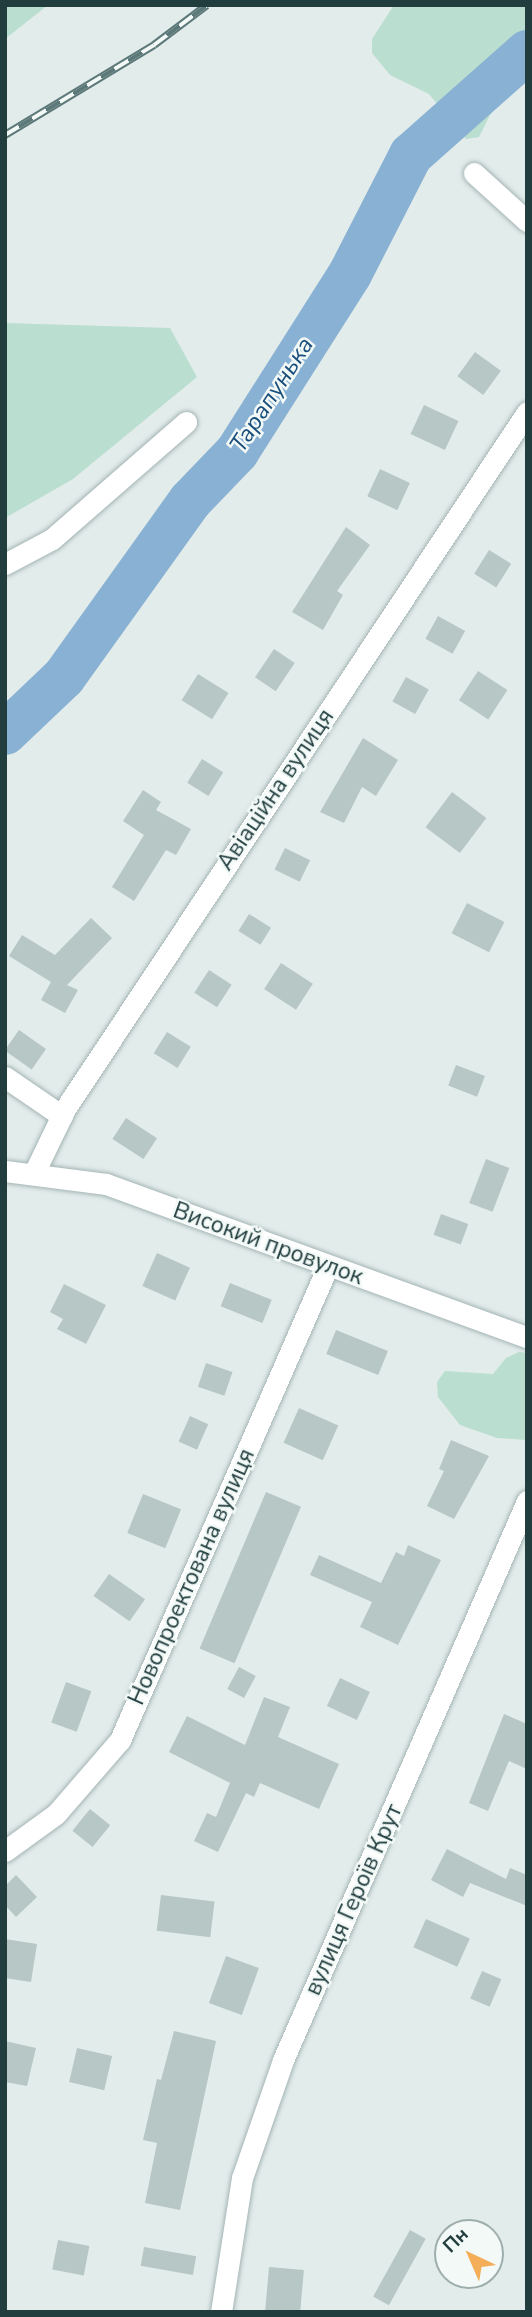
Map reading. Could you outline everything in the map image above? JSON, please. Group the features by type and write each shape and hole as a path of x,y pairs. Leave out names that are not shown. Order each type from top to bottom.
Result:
{"street":[{"path":"474,173 527,221"},
{"name":"Авіаційна вулиця","path":"34,1173 62,1116 527,412"},
{"path":"5,564 52,539 186,422"},
{"path":"5,1077 62,1116"},
{"name":"Високий провулок","path":"5,1171 106,1184 527,1337"},
{"name":"Новопроектована вулиця","path":"5,1851 56,1814 120,1740 328,1266"},
{"name":"вулиця Героїв Крут","path":"221,2312 242,2178 283,2060 527,1500"}],"green space":[{"path":"5,5 48,5 5,39"},
{"path":"394,5 527,5 527,75 492,111 479,137 466,139 429,94 390,75 372,53 372,39"},
{"path":"5,323 170,328 197,377 73,479 5,518"},
{"path":"519,1352 527,1353 527,1440 497,1438 460,1425 438,1397 437,1382 445,1371 493,1374 506,1358"}],"building":[{"path":"475,352 501,371 483,395 457,376"},
{"path":"424,405 458,421 445,450 410,434"},
{"path":"380,469 410,483 397,510 367,496"},
{"path":"346,527 370,545 337,591 343,595 323,630 292,612"},
{"path":"489,550 511,564 496,588 474,574"},
{"path":"438,616 465,631 453,654 425,639"},
{"path":"274,649 295,663 276,691 255,677"},
{"path":"478,671 507,690 488,719 459,700"},
{"path":"198,674 229,693 212,719 182,700"},
{"path":"406,677 429,690 415,714 392,701"},
{"path":"363,738 398,760 376,796 362,787 344,823 320,812"},
{"path":"202,759 223,772 208,796 187,783"},
{"path":"143,790 161,802 156,810 191,829 176,855 166,850 134,901 112,887 144,835 123,821"},
{"path":"452,792 486,818 460,853 426,827"},
{"path":"285,848 310,860 300,882 274,870"},
{"path":"467,903 504,922 489,952 452,933"},
{"path":"249,914 271,928 260,945 238,931"},
{"path":"91,918 112,938 67,985 78,990 65,1013 41,1000 51,982 9,956 22,935 55,955"},
{"path":"281,963 313,984 296,1010 264,989"},
{"path":"209,970 232,985 217,1007 194,993"},
{"path":"19,1030 46,1049 32,1069 5,1051"},
{"path":"167,1032 191,1047 177,1068 154,1053"},
{"path":"456,1065 485,1076 477,1097 448,1086"},
{"path":"126,1118 157,1138 143,1159 112,1139"},
{"path":"486,1159 509,1168 492,1212 469,1203"},
{"path":"441,1214 468,1224 461,1245 433,1235"},
{"path":"157,1253 190,1268 175,1301 142,1286"},
{"path":"230,1283 272,1300 262,1323 221,1306"},
{"path":"64,1284 106,1305 86,1344 57,1329 63,1319 50,1312"},
{"path":"336,1330 388,1351 378,1375 326,1354"},
{"path":"206,1363 232,1372 224,1396 198,1387"},
{"path":"299,1408 338,1425 323,1460 284,1443"},
{"path":"190,1416 208,1424 197,1450 179,1442"},
{"path":"451,1440 489,1456 454,1519 427,1506 444,1471 439,1469"},
{"path":"266,1492 301,1507 235,1663 200,1648"},
{"path":"143,1494 181,1509 165,1548 127,1533"},
{"path":"408,1545 441,1560 398,1645 360,1627 372,1602 310,1575 319,1555 381,1583 396,1552 404,1556"},
{"path":"109,1574 145,1599 130,1621 94,1596"},
{"path":"239,1667 256,1676 244,1698 227,1689"},
{"path":"340,1678 370,1692 357,1720 327,1706"},
{"path":"66,1682 91,1691 77,1732 51,1722"},
{"path":"264,1697 290,1707 278,1737 339,1764 319,1809 260,1783 254,1797 246,1793 218,1852 194,1841 207,1813 216,1817 230,1783 169,1752 187,1716 245,1745"},
{"path":"504,1714 527,1724 527,1769 509,1761 488,1811 469,1803"},
{"path":"90,1809 110,1825 93,1847 72,1831"},
{"path":"447,1849 506,1879 510,1868 527,1875 527,1906 470,1883 463,1897 431,1880"},
{"path":"16,1875 37,1897 16,1917 5,1905 5,1886"},
{"path":"161,1895 215,1902 210,1937 157,1931"},
{"path":"426,1919 470,1939 457,1967 413,1947"},
{"path":"5,1939 37,1944 31,1982 5,1978"},
{"path":"226,1956 259,1968 242,2015 209,2003"},
{"path":"482,1971 501,1979 490,2007 470,1999"},
{"path":"174,2031 216,2041 180,2210 145,2203 157,2143 143,2140 157,2079 161,2080"},
{"path":"5,2041 36,2048 27,2086 5,2082"},
{"path":"77,2048 112,2056 104,2090 69,2082"},
{"path":"410,2230 426,2239 389,2305 373,2296"},
{"path":"58,2240 89,2246 84,2276 52,2269"},
{"path":"144,2247 196,2256 193,2275 141,2266"},
{"path":"269,2267 304,2270 300,2312 265,2312"}],"waterway":[{"name":"Тарапунька","path":"5,733 64,677 190,501 237,452 350,274 411,155 527,52"}],"railway":[{"path":"5,135 154,45 207,5"}]}
